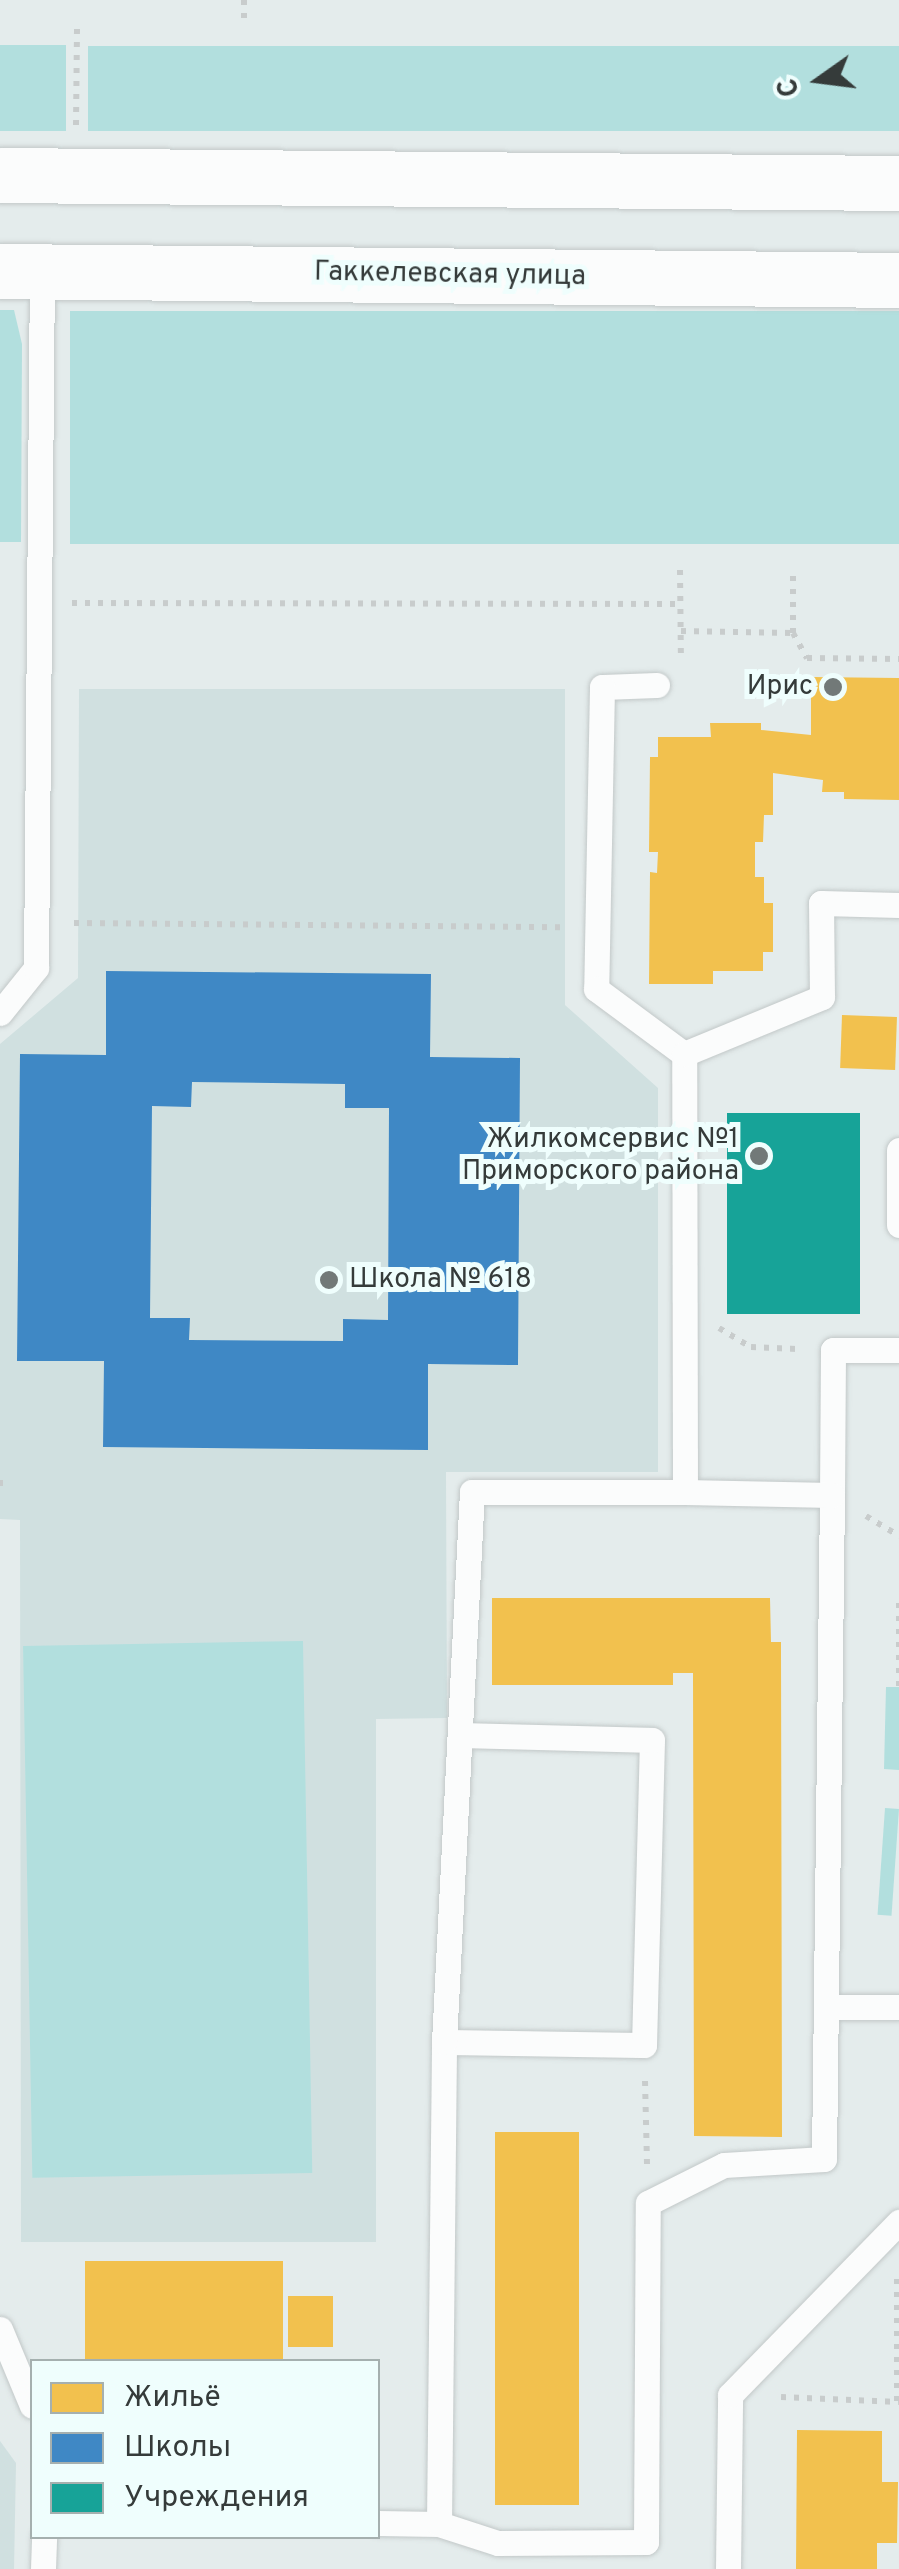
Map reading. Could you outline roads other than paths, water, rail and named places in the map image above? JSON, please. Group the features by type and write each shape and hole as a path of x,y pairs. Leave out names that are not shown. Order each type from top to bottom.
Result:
{"main road":[{"path":"0,175 899,183"},
{"name":"Гаккелевская улица","path":"21,271 899,280"}],"lane":[{"path":"0,1013 36,968 38,922 21,271"},
{"path":"657,686 602,687 596,989 684,1054"},
{"path":"684,1054 822,998 821,903 899,905"},
{"path":"684,1054 686,1492"},
{"path":"899,1150 899,1225"},
{"path":"380,2522 439,2524 498,2543 646,2542 648,2204 724,2165 824,2158 833,1350 899,1350"},
{"path":"439,2524 444,2042 472,1492 832,1495"},
{"path":"444,2042 644,2045 652,1740 462,1735"},
{"path":"828,2008 899,2007"},
{"path":"728,2569 730,2395 898,2223"},
{"path":"0,2330 30,2401"},
{"path":"43,2569 44,2539"}],"place":[{"name":"Ирис","path":"833,687"},
{"name":"Жилкомсервис №1 Приморского района","path":"759,1156"},
{"name":"Школа № 618","path":"329,1280"}]}
